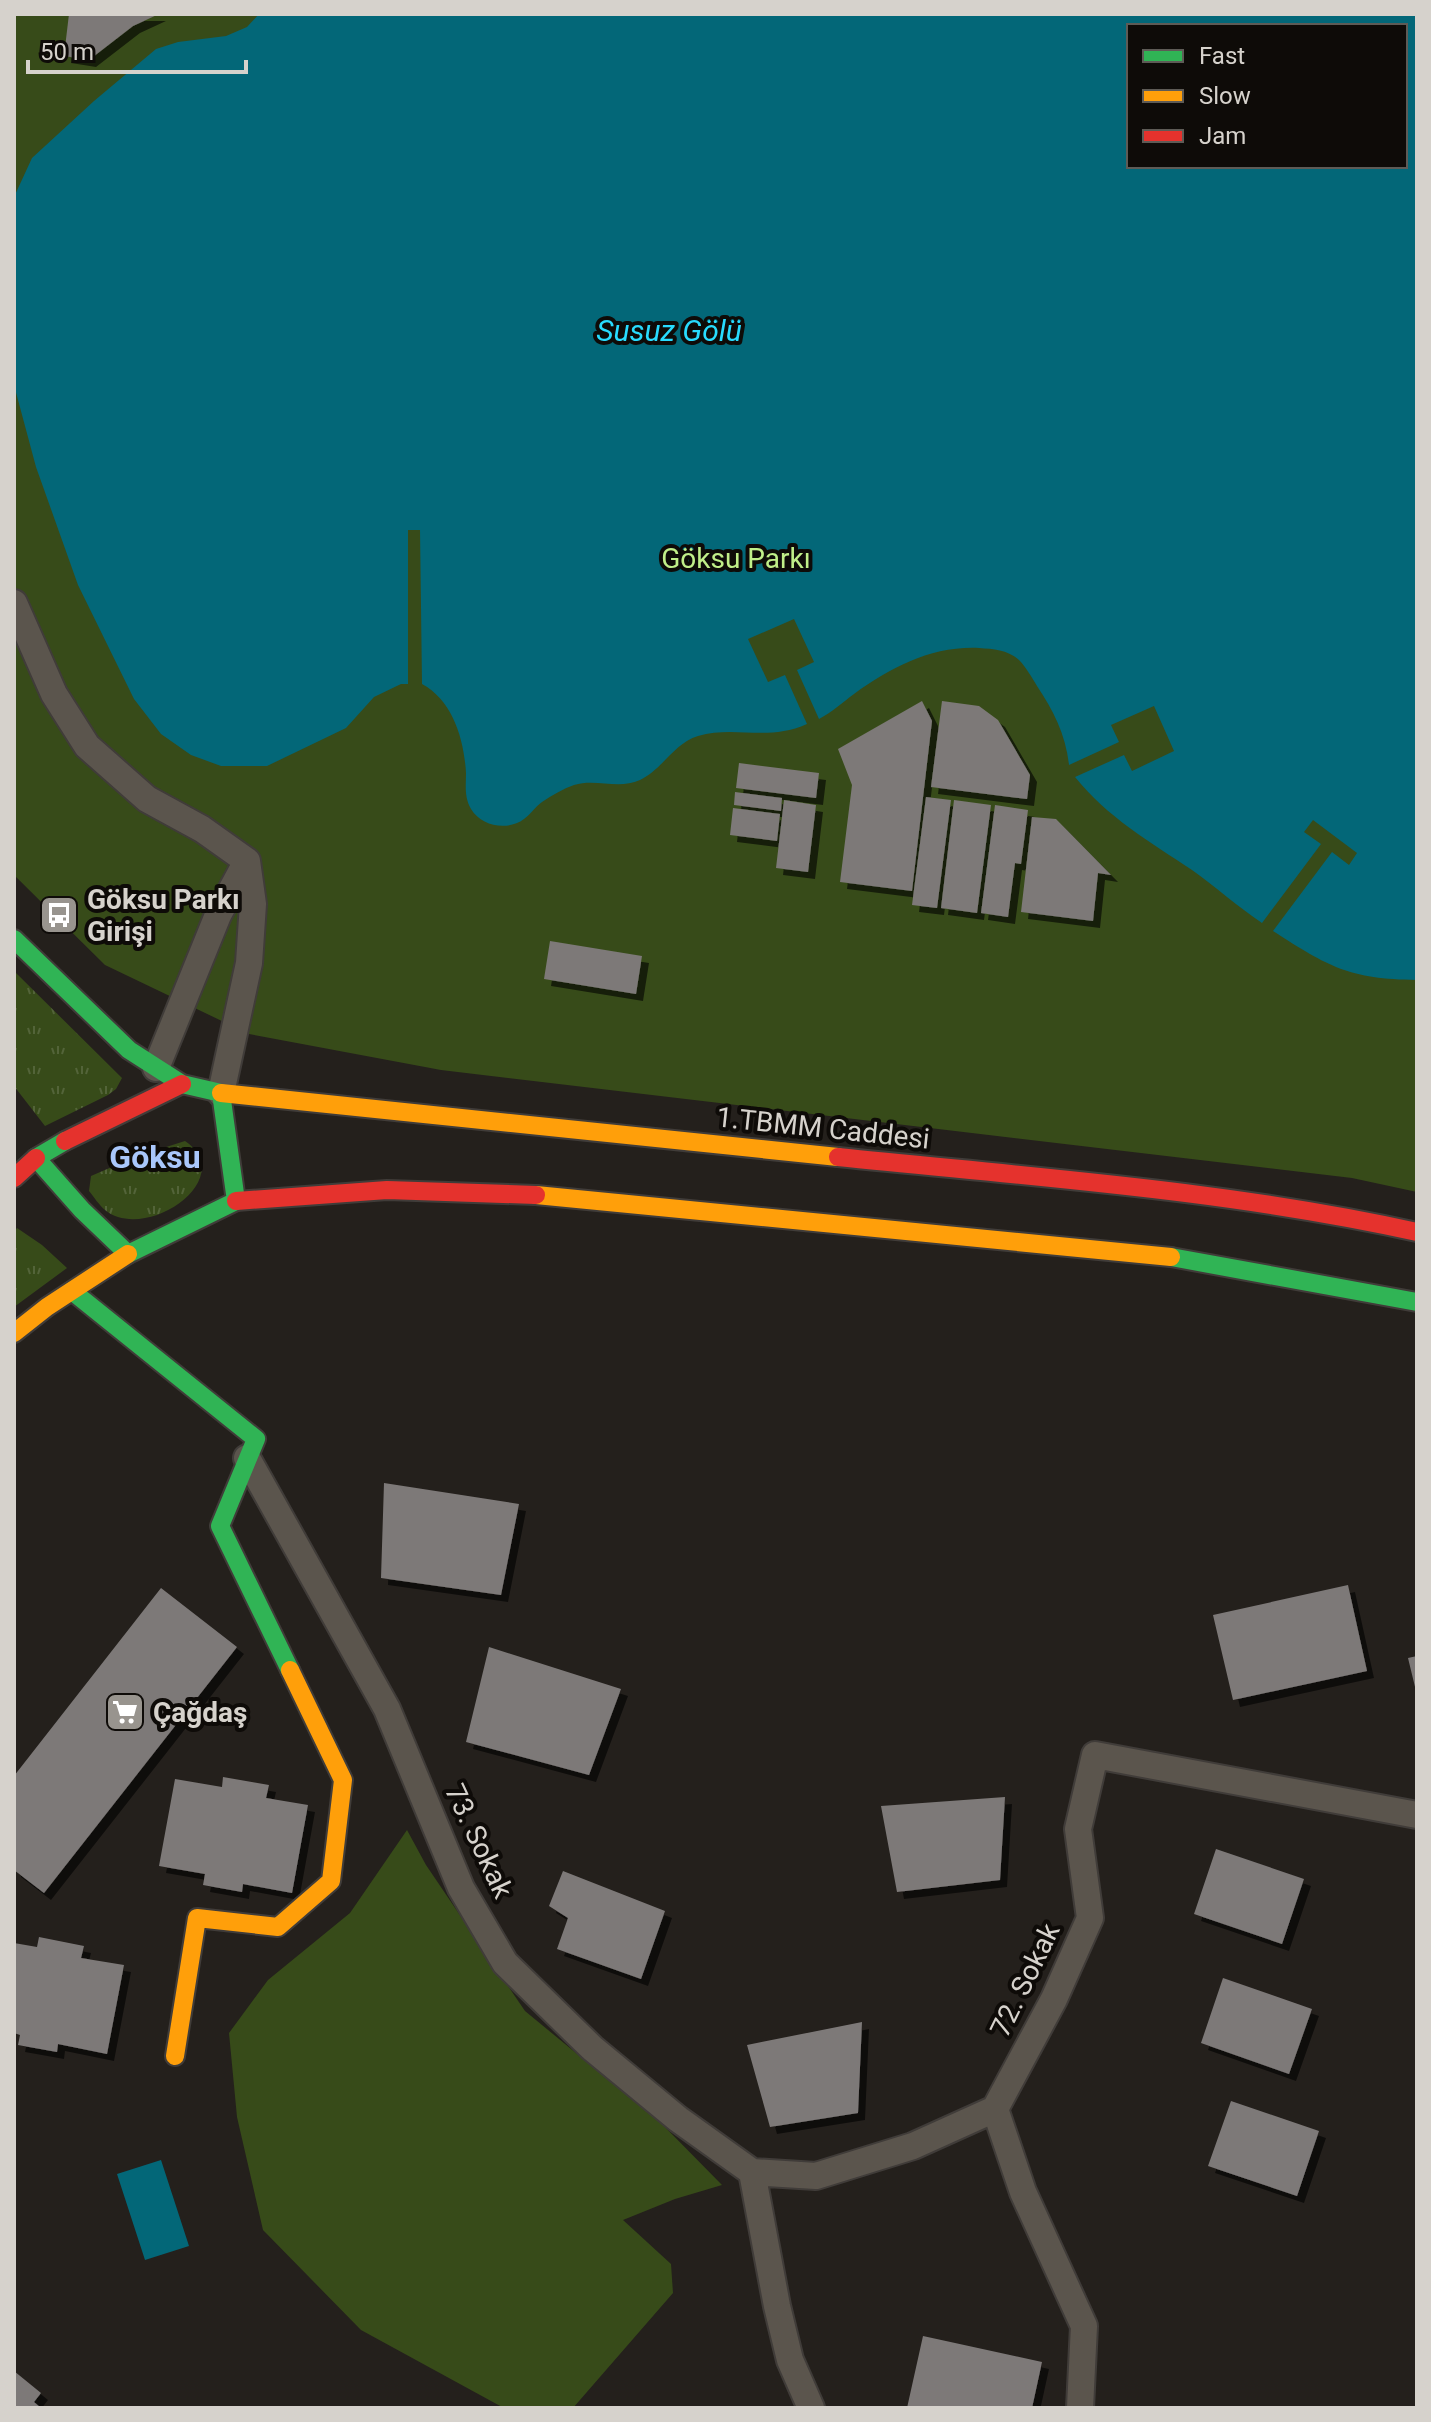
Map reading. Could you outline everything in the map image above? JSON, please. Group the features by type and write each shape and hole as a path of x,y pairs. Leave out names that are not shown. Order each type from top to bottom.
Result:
{"main road":[{"path":"14,939 129,1050 182,1084"},
{"path":"14,1178 30,1152 71,1137 182,1084"},
{"name":"1.TBMM Caddesi","path":"182,1084 221,1093 1192,1194 1340,1215 1417,1232"},
{"path":"221,1093 236,1201"},
{"path":"30,1152 82,1210 128,1254"},
{"path":"14,1333 128,1254 236,1201 387,1190 563,1196 1159,1255 1417,1302"},
{"path":"72,1291 256,1439 220,1526 343,1780 331,1881 278,1927 197,1918 175,2056"}],"street":[{"path":"14,603 54,694 87,746 147,799 202,829 247,861 253,904 249,963 221,1093"},
{"path":"156,1068 218,915 247,861"},
{"name":"73. Sokak","path":"247,1458 387,1709 461,1888 505,1963 592,2048 678,2119 752,2172"},
{"name":"72. Sokak","path":"995,2109 1054,1999 1090,1918 1078,1829 1095,1755 1417,1815"},
{"path":"811,2408 790,2360 752,2172 816,2176 913,2146 995,2109 1023,2192 1084,2326 1080,2408"}],"green space":[{"name":"Susuz Gölü","path":"14,14 1417,14 1417,1192 1352,1178 441,1070 249,1034 105,965 14,875"},
{"path":"14,971 122,1078 108,1095 45,1126 14,1086"},
{"path":"185,1141 199,1156 201,1172 194,1188 181,1202 162,1213 142,1218 122,1218 105,1210 89,1191 91,1176 135,1157"},
{"path":"17,1228 67,1268 14,1307 14,1232"},
{"path":"407,1830 426,1865 525,2011 661,2123 722,2185 675,2199 623,2220 671,2264 673,2293 573,2408 502,2407 361,2330 263,2230 237,2117 229,2033 268,1980 350,1913"}],"water":[{"name":"Susuz Gölü","path":"259,14 1417,14 1417,980 1374,977 1340,969 1273,931 1332,852 1349,865 1357,853 1313,820 1304,832 1321,844 1262,923 1115,817 1075,777 1124,755 1132,771 1174,751 1154,706 1111,725 1119,742 1069,765 1058,723 1029,673 1015,657 995,650 961,648 913,660 868,684 819,719 797,670 814,662 794,619 748,639 768,682 785,675 807,724 778,732 725,732 698,736 682,744 640,780 624,784 574,785 546,799 518,823 503,826 488,823 476,815 467,800 465,760 455,722 442,700 422,684 420,530 408,530 408,684 401,684 374,697 346,728 267,766 221,766 191,755 161,734 134,699 78,585 36,467 14,385 14,197 32,158 156,49 178,42 226,36 247,27"},
{"path":"161,2160 189,2246 145,2260 117,2174"}],"building":[{"path":"69,14 159,14 133,26 89,60 64,56"},
{"path":"922,701 932,721 912,891 840,882 852,785 838,749"},
{"path":"942,701 979,706 998,720 1030,775 1027,799 931,787"},
{"path":"739,763 819,773 816,798 736,788"},
{"path":"735,792 782,798 781,811 734,805"},
{"path":"926,797 951,800 937,908 912,905"},
{"path":"784,800 816,805 808,872 776,868"},
{"path":"954,800 991,805 977,913 941,908"},
{"path":"995,805 1028,810 1021,864 1015,863 1008,917 981,913"},
{"path":"733,808 780,814 777,841 730,835"},
{"path":"1032,817 1056,819 1111,875 1098,873 1093,921 1021,912"},
{"path":"550,941 642,956 636,994 544,979"},
{"path":"384,1483 519,1504 501,1595 381,1578"},
{"path":"1348,1585 1367,1671 1233,1700 1213,1615"},
{"name":"Çağdaş","path":"161,1588 237,1647 44,1893 14,1870 14,1776"},
{"path":"489,1647 621,1689 589,1775 466,1742"},
{"path":"1417,1656 1417,1691 1416,1691 1408,1658"},
{"path":"223,1777 269,1785 266,1798 308,1805 292,1893 243,1884 242,1892 203,1885 205,1874 159,1866 175,1779 222,1787"},
{"path":"1005,1797 1000,1880 897,1892 881,1806"},
{"path":"1216,1849 1304,1879 1282,1944 1194,1914"},
{"path":"563,1871 665,1911 641,1979 557,1949 568,1918 549,1906"},
{"path":"39,1937 84,1946 81,1958 124,1965 107,2054 58,2044 57,2052 18,2045 20,2035 14,2033 14,1943 37,1947"},
{"path":"1223,1978 1312,2009 1289,2074 1201,2043"},
{"path":"862,2022 858,2113 770,2127 747,2045"},
{"path":"1231,2101 1319,2131 1297,2196 1208,2166"},
{"path":"923,2336 1042,2362 1032,2408 907,2408"},
{"path":"14,2371 41,2393 34,2402 41,2408 14,2408"}],"traffic: fast":[{"path":"14,939 129,1050 182,1084"},
{"path":"65,1141 36,1158 82,1210 128,1254 236,1201 221,1093 182,1084"},
{"path":"1171,1257 1417,1302"},
{"path":"72,1291 256,1439 220,1526 290,1670"}],"traffic: slow":[{"path":"221,1093 838,1157"},
{"path":"536,1195 1171,1257"},
{"path":"14,1333 47,1307 128,1254"},
{"path":"175,2056 197,1918 278,1927 331,1881 343,1780 290,1670"}],"traffic: jam":[{"path":"65,1141 182,1084"},
{"path":"838,1157 1201,1195 1274,1205 1417,1232"},
{"path":"14,1178 36,1158"},
{"path":"236,1201 387,1190 536,1195"}],"place":[{"name":"Göksu Parkı Girişi","path":"59,915"},
{"name":"Çağdaş","path":"125,1712"}],"district":[{"name":"Göksu","path":"155,1157"}],"park label":[{"name":"Göksu Parkı","path":"736,558"}]}
